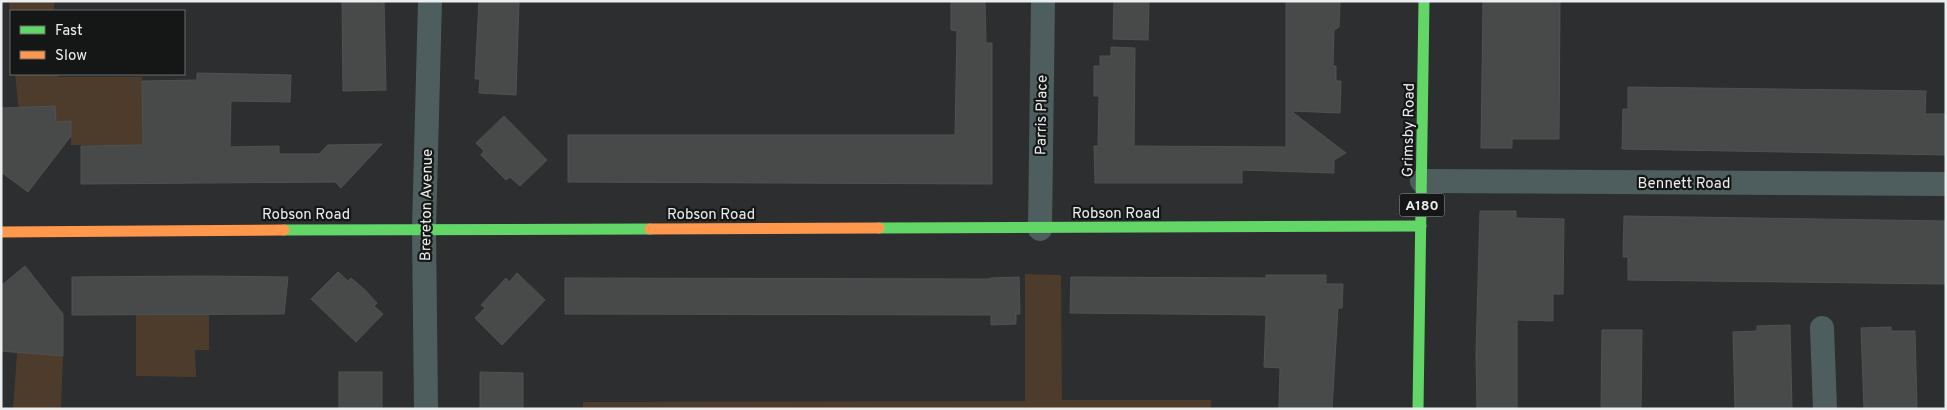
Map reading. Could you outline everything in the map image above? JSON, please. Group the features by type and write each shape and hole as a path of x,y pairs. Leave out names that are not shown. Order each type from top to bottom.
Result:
{"street":[{"name":"Brereton Avenue","path":"426,409 424,230 430,1"},
{"name":"Parris Place","path":"1040,229 1043,1"},
{"name":"Grimsby Road","path":"1418,409 1424,1"},
{"name":"Bennett Road","path":"1422,181 1946,184"},
{"name":"Robson Road","path":"1,232 1421,226"},
{"path":"1822,328 1825,409"}],"shaded area":[{"path":"9,1 54,1 54,10 10,10 10,14"},
{"path":"15,75 142,77 143,146 71,145 71,121 56,122 54,106 32,107 33,123 19,113"},
{"path":"1025,274 1061,275 1062,400 1211,400 1211,409 583,409 583,402 1025,401"},
{"path":"136,314 209,314 209,350 195,350 196,377 136,376"},
{"path":"6,338 39,354 63,356 61,409 13,409 17,353 5,352"}],"building":[{"path":"342,1 384,1 386,90 343,91"},
{"path":"479,1 519,1 516,95 479,93 480,79 475,79"},
{"path":"951,1 985,1 986,43 992,43 992,184 568,182 568,135 955,135 957,31 951,30"},
{"path":"1114,1 1149,1 1148,40 1113,39"},
{"path":"1286,1 1340,1 1339,27 1334,30 1333,66 1336,66 1336,81 1341,81 1340,113 1291,111 1346,153 1334,160 1334,173 1242,170 1242,183 1095,183 1094,146 1098,146 1099,96 1094,96 1094,66 1100,66 1100,56 1111,56 1111,47 1135,48 1134,146 1286,147"},
{"path":"1483,1 1560,1 1559,139 1512,139 1512,148 1481,148"},
{"path":"197,73 291,75 290,102 231,101 230,147 279,146 279,154 319,154 328,145 382,144 341,188 335,182 81,184 81,146 143,145 142,81 197,80"},
{"path":"1628,87 1926,91 1925,114 1946,114 1946,155 1622,149 1623,109 1628,109"},
{"path":"55,106 56,122 71,121 71,136 28,192 1,172 1,108"},
{"path":"504,116 547,160 520,186 510,177 506,180 481,155 484,151 476,143"},
{"path":"1480,211 1516,211 1516,218 1564,219 1563,294 1553,294 1553,321 1517,320 1517,409 1477,409 1476,353"},
{"path":"1624,216 1946,221 1946,284 1628,280 1628,257 1623,257"},
{"path":"25,266 63,314 63,356 1,351 1,286"},
{"path":"338,272 348,281 351,278 365,290 377,303 374,306 383,314 356,342 311,299"},
{"path":"517,273 545,300 502,345 475,318 485,308 481,305 506,278 509,282"},
{"path":"1266,275 1326,275 1326,284 1343,284 1342,308 1338,308 1332,409 1279,409 1280,368 1264,367 1266,315 1070,313 1071,277 1266,278"},
{"path":"72,277 288,277 284,314 72,315"},
{"path":"1019,277 1020,314 1016,314 1016,324 991,325 991,315 565,314 565,278 990,279"},
{"path":"1790,325 1792,409 1735,409 1733,332 1757,331 1757,326"},
{"path":"1891,327 1891,331 1915,331 1917,409 1864,409 1861,328"},
{"path":"1602,330 1642,330 1641,409 1601,409"},
{"path":"339,372 382,372 382,409 339,409"},
{"path":"480,372 523,373 523,409 480,409"}],"traffic: fast":[{"path":"1418,409 1424,1"},
{"path":"879,228 1421,226"},
{"path":"284,230 650,229"}],"traffic: slow":[{"path":"650,229 879,228"},
{"path":"1,232 284,230"}]}
